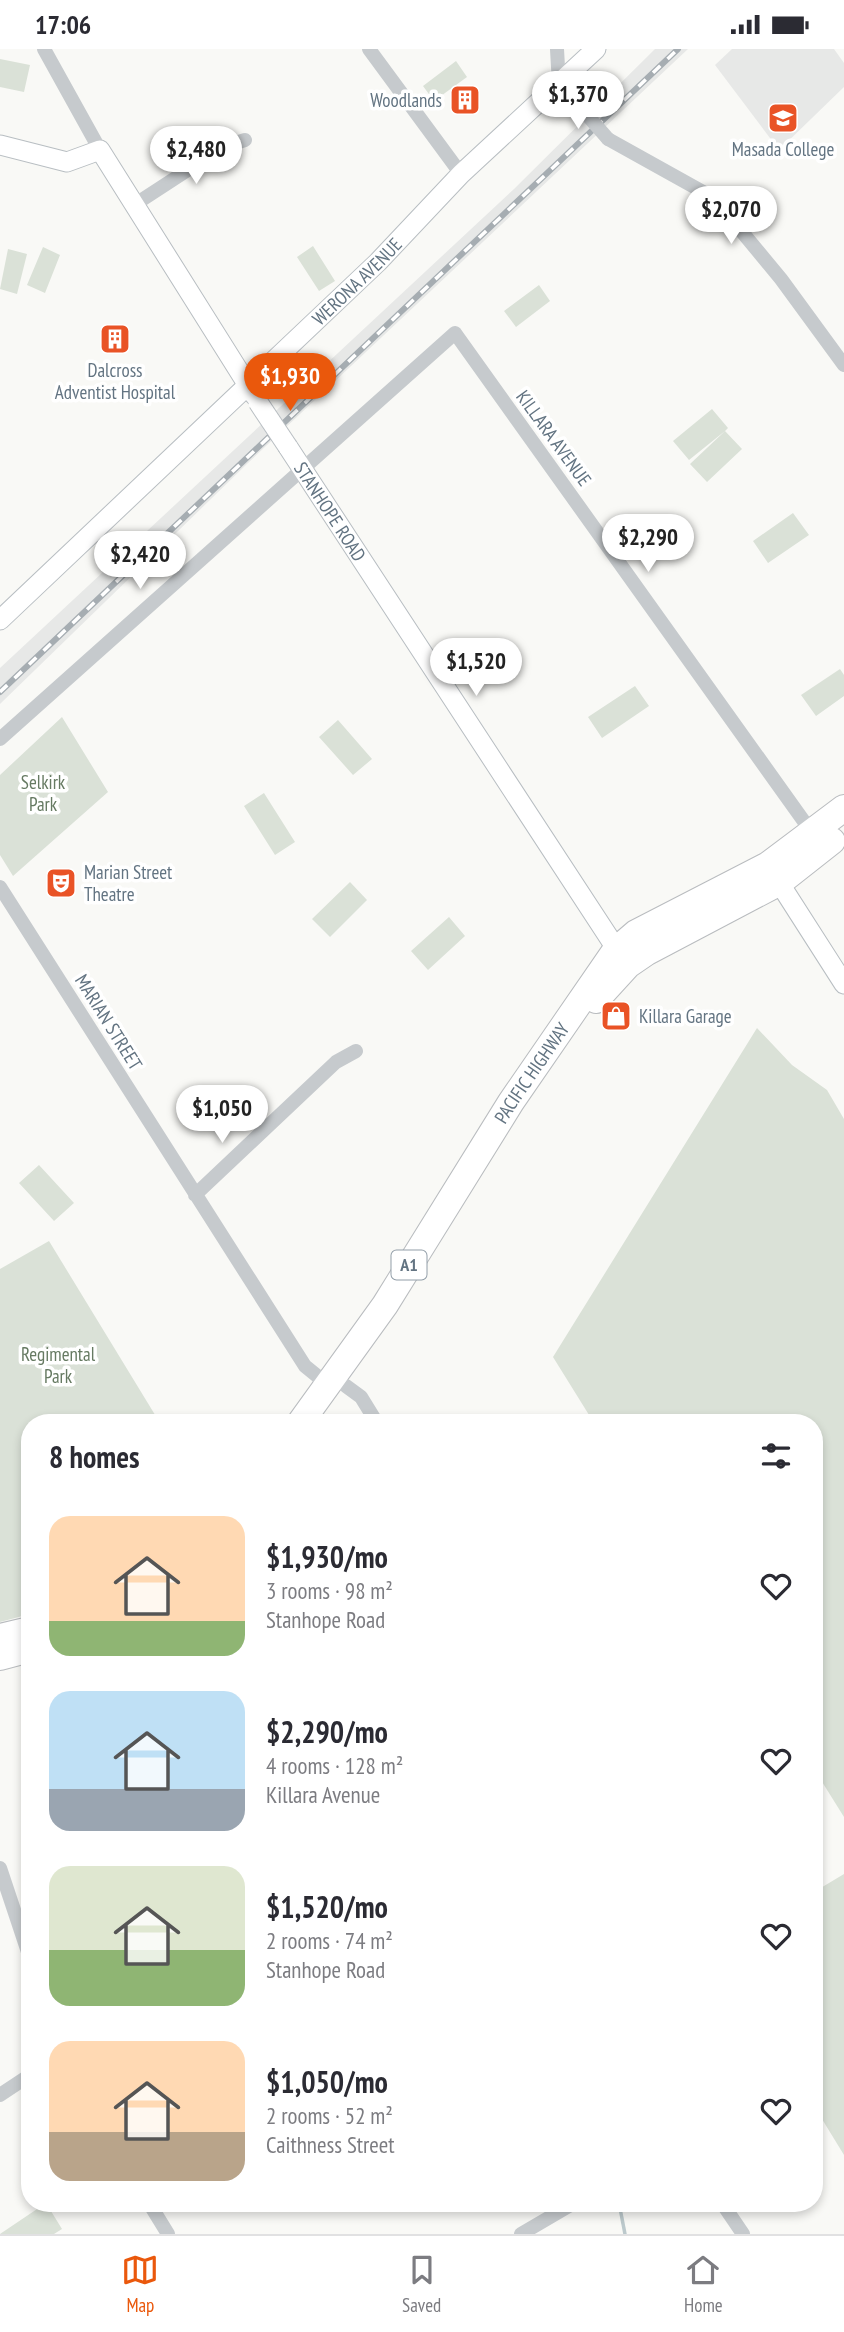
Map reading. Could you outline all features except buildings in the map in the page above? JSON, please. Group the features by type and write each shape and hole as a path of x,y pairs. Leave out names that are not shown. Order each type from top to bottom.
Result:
{"highway":[{"name":"PACIFIC HIGHWAY","path":"774,874 813,834 844,808"},
{"name":"PACIFIC HIGHWAY","path":"323,1414 336,1385 518,1091 622,958 636,933 774,874 844,832"},
{"name":"PACIFIC HIGHWAY","path":"309,1414 336,1385"},
{"path":"0,1637 21,1632"},
{"path":"0,1657 21,1651"}],"main road":[{"name":"WERONA AVENUE","path":"0,620 253,394 461,174 596,49"},
{"path":"0,145 67,162 100,149"},
{"name":"STANHOPE ROAD","path":"100,149 253,394 622,958"},
{"path":"774,874 844,984"}],"street":[{"name":"STANHOPE ROAD","path":"44,49 100,149"},
{"path":"369,49 461,174"},
{"path":"556,49 559,85 608,139 714,198 781,279 844,365"},
{"path":"134,205 223,147 245,140"},
{"name":"KILLARA AVENUE","path":"303,468 455,333 813,834"},
{"path":"0,739 303,468"},
{"name":"MARIAN STREET","path":"0,887 305,1366 361,1397 371,1414"},
{"path":"195,1195 336,1062 356,1051"},
{"path":"0,1868 21,1931"},
{"path":"0,2095 21,2081"},
{"path":"155,2212 168,2234"},
{"path":"521,2234 559,2212"},
{"path":"728,2212 743,2234"}],"shaded area":[{"path":"655,49 688,49 248,463 0,704 0,668 514,189"},
{"name":"Masada College","path":"732,49 834,49 844,63 844,87 779,150 715,65"}],"green space":[{"path":"0,59 30,65 24,92 0,87"},
{"path":"456,61 467,77 434,101 423,86"},
{"path":"313,246 335,281 319,291 297,257"},
{"path":"43,247 60,255 45,293 27,285"},
{"path":"8,249 27,254 17,294 0,289"},
{"path":"539,285 550,301 516,327 504,311"},
{"path":"712,409 728,428 689,460 673,441"},
{"path":"725,431 742,449 707,482 690,464"},
{"path":"793,513 809,535 768,563 753,541"},
{"path":"840,669 844,675 844,696 816,716 801,695"},
{"path":"635,686 649,706 602,738 588,717"},
{"name":"Selkirk Park","path":"62,717 108,792 13,876 0,855 0,775"},
{"path":"338,720 372,759 353,775 319,737"},
{"path":"264,793 295,842 275,855 244,806"},
{"path":"350,882 367,900 330,937 312,919"},
{"path":"449,917 465,936 428,970 411,951"},
{"path":"757,1028 792,1065 827,1090 844,1119 844,1817 823,1783 823,1414 588,1414 553,1357"},
{"path":"39,1165 74,1203 54,1221 19,1183"},
{"name":"Regimental Park","path":"49,1241 155,1414 21,1414 21,1616 0,1622 0,1269"},
{"path":"844,1874 844,2155 823,2121 823,1887"},
{"path":"33,2212 52,2212 62,2229 54,2234 0,2234"}],"waterway":[{"path":"621,2212 625,2234"}],"railway":[{"path":"0,692 678,49"}],"place":[{"name":"Woodlands","path":"465,100"},
{"name":"Masada College","path":"783,118"},
{"name":"Dalcross Adventist Hospital","path":"115,339"},
{"name":"Marian Street Theatre","path":"61,883"},
{"name":"Killara Garage","path":"616,1016"}]}
